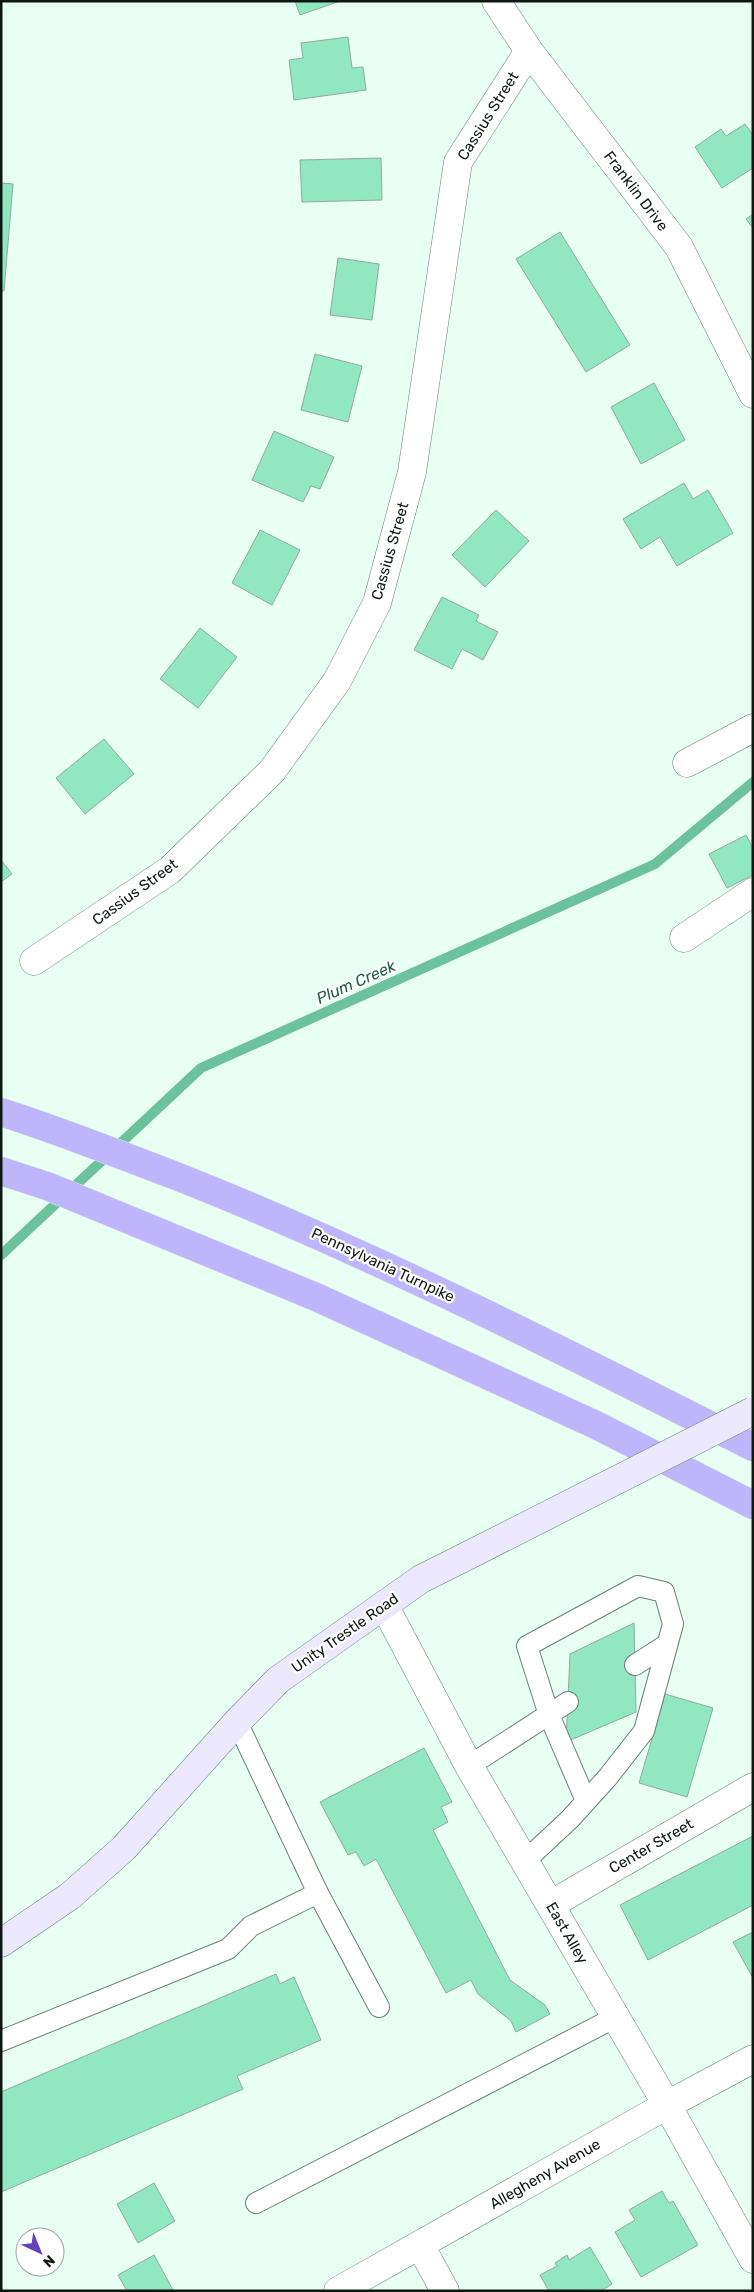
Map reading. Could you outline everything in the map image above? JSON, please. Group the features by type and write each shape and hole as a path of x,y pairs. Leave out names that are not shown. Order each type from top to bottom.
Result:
{"highway":[{"name":"Pennsylvania Turnpike","path":"1,1112 126,1157 250,1205 416,1279 753,1447"},
{"path":"1,1171 47,1186 316,1297 596,1425 753,1505"}],"street":[{"name":"Franklin Drive","path":"496,1 529,51 680,247 753,394"},
{"name":"Cassius Street","path":"34,961 170,870 272,771 337,680 377,603 412,472 458,162 529,51"},
{"path":"686,763 753,728"},
{"path":"684,938 753,892"},
{"name":"Unity Trestle Road","path":"1,1943 70,1896 124,1848 237,1722 278,1680 384,1605 421,1579 753,1411"},
{"name":"East Alley","path":"384,1605 470,1766 667,2105 753,2259"},
{"name":"Center Street","path":"550,1905 753,1787"},
{"name":"Allegheny Avenue","path":"338,2291 667,2105 753,2059"},
{"path":"420,2245 445,2291"}],"lane":[{"path":"525,1861 586,1801 644,1731 673,1624 664,1592 638,1586 527,1646 549,1715 586,1801"},
{"path":"635,1664 666,1645"},
{"path":"470,1766 568,1702"},
{"path":"237,1722 318,1892 379,2007"},
{"path":"1,2041 228,1949 251,1926 318,1892"},
{"path":"256,2203 616,2017"}],"building":[{"path":"295,1 340,1 300,15"},
{"path":"348,37 352,68 363,67 366,90 294,100 289,60 303,58 301,43"},
{"path":"745,124 753,135 753,168 722,188 695,147 721,129 726,136"},
{"path":"381,158 382,200 302,202 300,160"},
{"path":"1,183 13,184 4,291 1,291"},
{"path":"753,214 753,228 746,219"},
{"path":"560,232 630,345 586,372 516,259"},
{"path":"338,258 379,264 372,320 330,315"},
{"path":"315,354 362,366 348,422 301,410"},
{"path":"654,383 685,440 641,464 611,407"},
{"path":"274,431 334,457 320,489 311,486 303,502 252,480"},
{"path":"684,483 693,499 708,490 733,533 677,566 660,537 641,549 623,519"},
{"path":"496,510 529,541 485,587 452,555"},
{"path":"260,530 300,550 272,605 232,583"},
{"path":"442,597 479,615 476,621 498,632 483,660 462,649 452,669 414,650"},
{"path":"200,628 237,657 198,708 160,679"},
{"path":"104,739 134,774 85,814 56,778"},
{"path":"746,835 753,848 753,875 727,888 709,854"},
{"path":"1,860 12,874 1,882"},
{"path":"634,1623 636,1712 566,1742 570,1654"},
{"path":"665,1694 713,1708 687,1797 639,1783"},
{"path":"424,1748 452,1802 441,1807 448,1822 433,1830 510,1980 545,2005 550,2014 516,2032 511,2021 478,1994 471,1980 446,1993 376,1859 364,1866 356,1852 348,1855 320,1802"},
{"path":"753,1836 753,1905 648,1960 620,1905"},
{"path":"753,1932 753,1978 733,1942"},
{"path":"276,1974 280,1984 294,1977 321,2040 237,2076 243,2089 1,2192 1,2092"},
{"path":"154,2183 175,2221 138,2243 117,2204"},
{"path":"662,2191 669,2203 673,2201 698,2245 641,2277 615,2232 635,2220 629,2210"},
{"path":"590,2247 612,2284 601,2291 549,2291 540,2275 557,2266 555,2263 567,2255 569,2260"},
{"path":"154,2255 173,2290 127,2291 118,2275"}],"waterway":[{"name":"Plum Creek","path":"1,1255 201,1068 655,864 753,782"}]}
